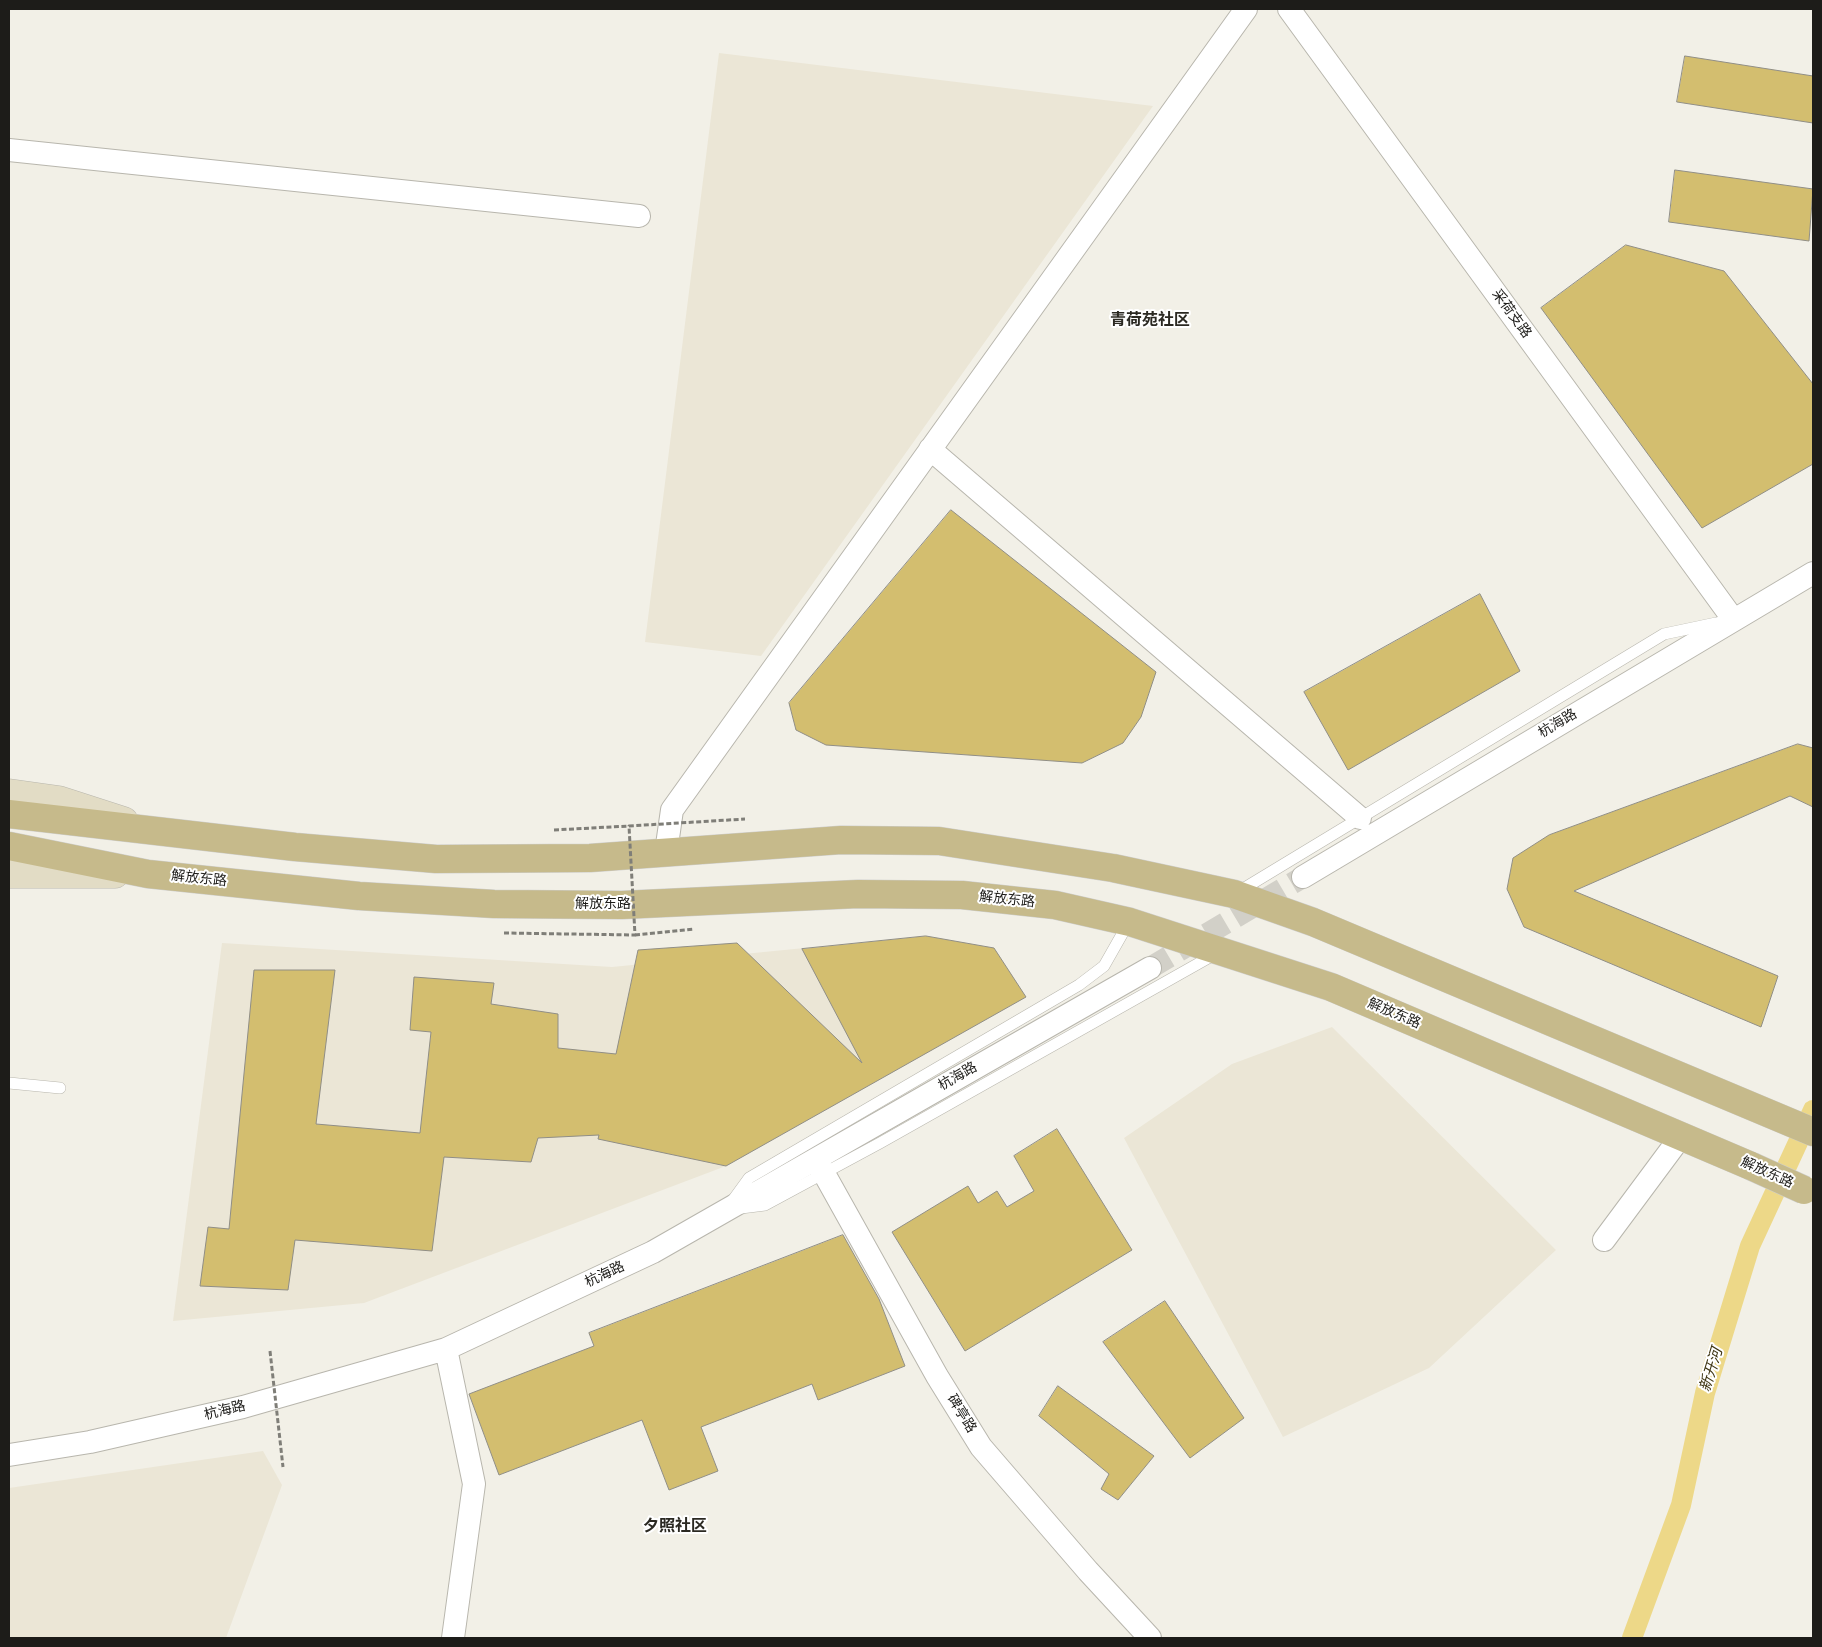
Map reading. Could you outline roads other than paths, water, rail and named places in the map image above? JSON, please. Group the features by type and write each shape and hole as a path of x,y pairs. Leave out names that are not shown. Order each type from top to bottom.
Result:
{"main road":[{"path":"9,793 59,800 154,831"},
{"path":"9,814 154,831 436,859 590,858 841,840 939,841 1113,868 1234,894 1313,922 1813,1132"},
{"name":"解放东路","path":"9,846 148,874 359,896 494,904 622,905 858,894 962,896 1055,905 1130,922 1331,986 1530,1073 1682,1135 1809,1192"},
{"name":"解放东路","path":"9,874 148,874"}],"street":[{"path":"666,852 672,810 1246,9"},
{"name":"采荷支路","path":"1289,9 1733,619"},
{"path":"9,150 639,216"},
{"path":"930,449 1360,818"},
{"name":"杭海路","path":"1303,877 1813,573"},
{"name":"杭海路","path":"9,1455 90,1442 243,1407 446,1349 653,1252 727,1210 820,1166 1150,968"},
{"path":"1604,1240 1682,1135"},
{"name":"碑亭路","path":"820,1166 937,1376 981,1447 1088,1571 1150,1638"},
{"path":"446,1349 474,1484 453,1638"}],"lane":[{"path":"1234,894 1664,634 1733,619"},
{"path":"727,1210 749,1178 1079,985 1104,966 1130,922"},
{"path":"820,1166 1221,950"},
{"path":"9,1083 60,1088"}],"waterway":[{"name":"新开河","path":"1632,1638 1681,1505 1705,1393 1750,1246 1813,1110"}],"tunnel":[{"path":"1150,968 1303,877"}],"district":[{"name":"青荷苑社区","path":"1150,321"},
{"name":"夕照社区","path":"675,1527"}]}
